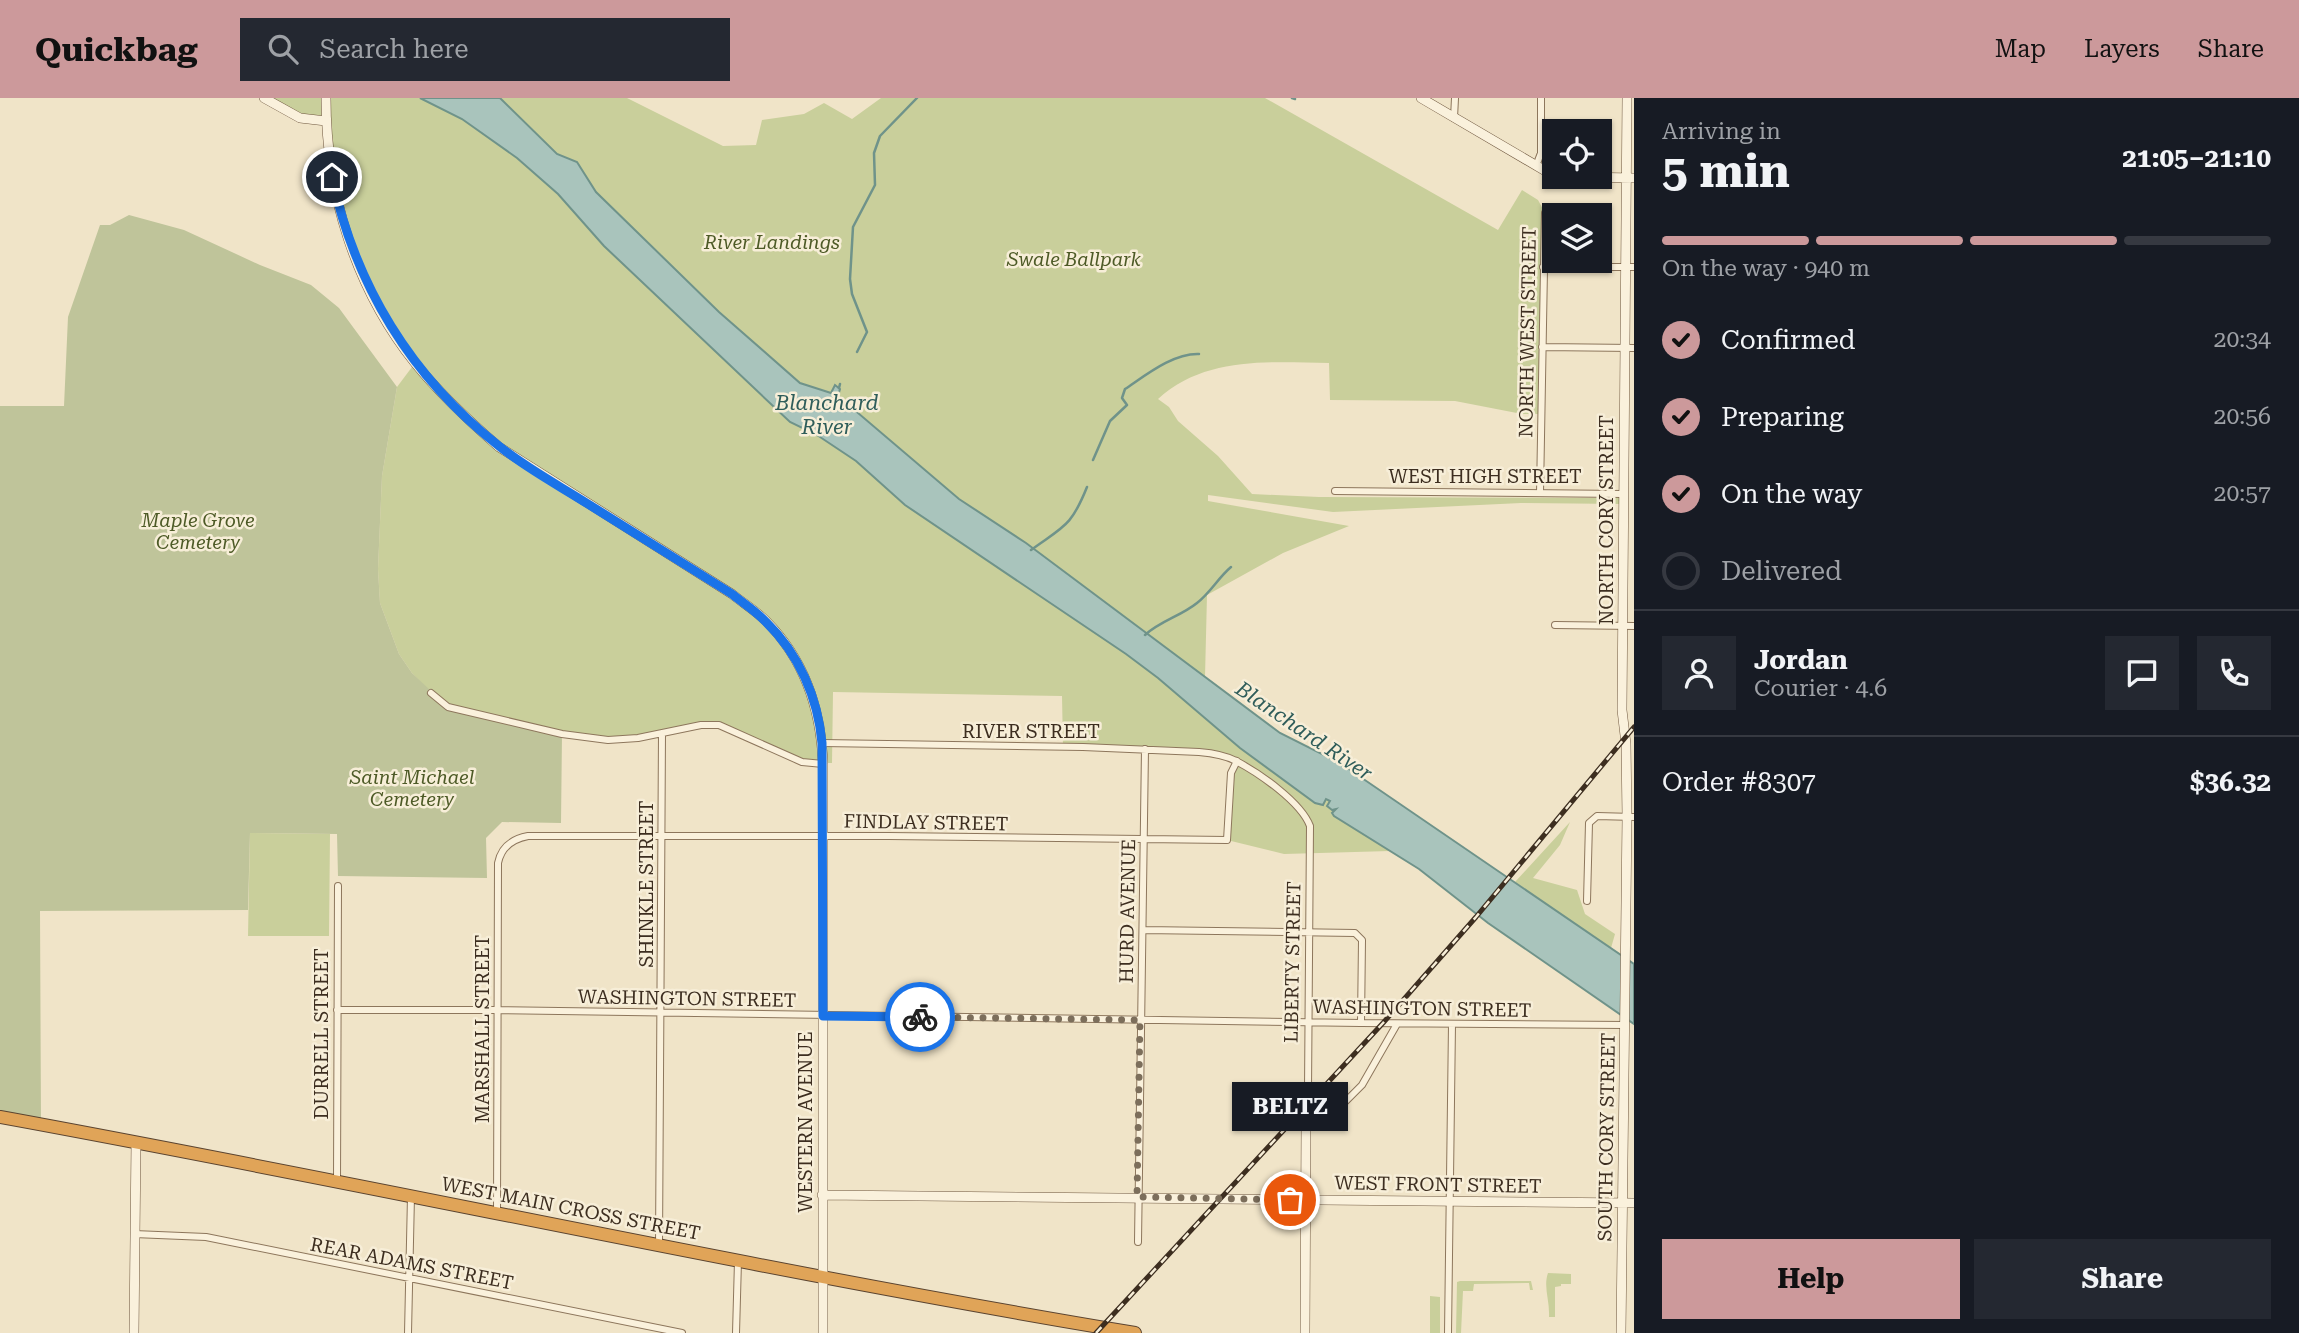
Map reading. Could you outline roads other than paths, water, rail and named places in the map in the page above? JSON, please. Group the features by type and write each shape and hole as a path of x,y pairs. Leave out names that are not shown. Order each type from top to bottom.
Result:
{"highway":[{"name":"WEST MAIN CROSS STREET","path":"0,1117 823,1278 1135,1333"}],"street":[{"path":"264,98 300,118 326,121"},
{"name":"WESTERN AVENUE","path":"326,98 332,177 349,241 378,307 415,363 465,417 499,447 732,594 765,621 785,643 807,681 818,716 823,764 823,1333"},
{"path":"1421,98 1542,169"},
{"path":"1454,118 1455,98"},
{"path":"1536,166 1541,153 1541,98"},
{"name":"NORTH CORY STREET","path":"1625,942 1630,817 1622,710 1623,494 1630,348 1627,98"},
{"path":"1612,178 1630,178"},
{"path":"1612,267 1630,267"},
{"name":"NORTH WEST STREET","path":"1540,493 1543,273"},
{"path":"1542,347 1630,348"},
{"name":"WEST HIGH STREET","path":"1335,491 1634,494"},
{"path":"1555,625 1634,626"},
{"path":"431,693 448,707 562,734 620,740 701,725 719,725 802,762 823,764"},
{"name":"SHINKLE STREET","path":"659,1246 662,733"},
{"name":"RIVER STREET","path":"822,743 1146,749 1212,753 1237,761"},
{"name":"HURD AVENUE","path":"1138,1242 1146,749"},
{"name":"FINDLAY STREET","path":"505,847 527,836 1227,840 1231,773 1237,761"},
{"name":"LIBERTY STREET","path":"1237,761 1274,787 1301,810 1308,821 1308,1090"},
{"path":"1587,901 1588,827 1593,818 1630,817"},
{"name":"MARSHALL STREET","path":"497,1213 498,863 505,847"},
{"name":"DURRELL STREET","path":"337,1182 338,886"},
{"path":"1143,930 1355,933 1362,940 1361,1023"},
{"name":"SOUTH CORY STREET","path":"1621,1333 1625,942"},
{"name":"WASHINGTON STREET","path":"337,1010 1625,1025"},
{"path":"1335,1112 1362,1085 1397,1024"},
{"path":"1448,1333 1452,1024"},
{"path":"1305,1333 1307,1125"},
{"path":"134,1333 136,1142"},
{"name":"WEST FRONT STREET","path":"822,1195 1634,1203"},
{"path":"408,1333 411,1196"},
{"name":"REAR ADAMS STREET","path":"134,1234 206,1237 682,1333"},
{"path":"736,1333 738,1261"}],"water":[{"name":"Blanchard River","path":"420,98 500,98 557,154 577,162 596,192 719,312 800,383 831,393 835,385 840,389 838,396 959,499 1026,543 1280,733 1340,763 1634,964 1634,1024 1488,923 1419,869 1334,816 1332,813 1336,809 1332,810 1327,806 1330,801 1326,799 1323,805 1315,803 1240,748 1126,654 905,505 856,461 817,435 790,422 604,246 558,194 517,158 462,119"}],"waterway":[{"path":"857,352 867,332 852,294 850,279 853,227 875,185 874,153 880,136 917,98"},
{"path":"1093,460 1110,421 1127,405 1122,398 1125,389 1170,361 1199,354"},
{"path":"839,388 840,384"},
{"path":"1031,550 1071,518 1087,487"},
{"path":"1145,635 1197,603 1231,567"}],"railway":[{"path":"1096,1333 1383,1023 1476,917 1634,727"}],"place":[{"name":"BELTZ","path":"1290,1200"}],"park label":[{"name":"River Landings","path":"772,242"},
{"name":"Swale Ballpark","path":"1074,259"},
{"name":"Maple Grove Cemetery","path":"198,531"},
{"name":"Saint Michael Cemetery","path":"412,788"}]}
